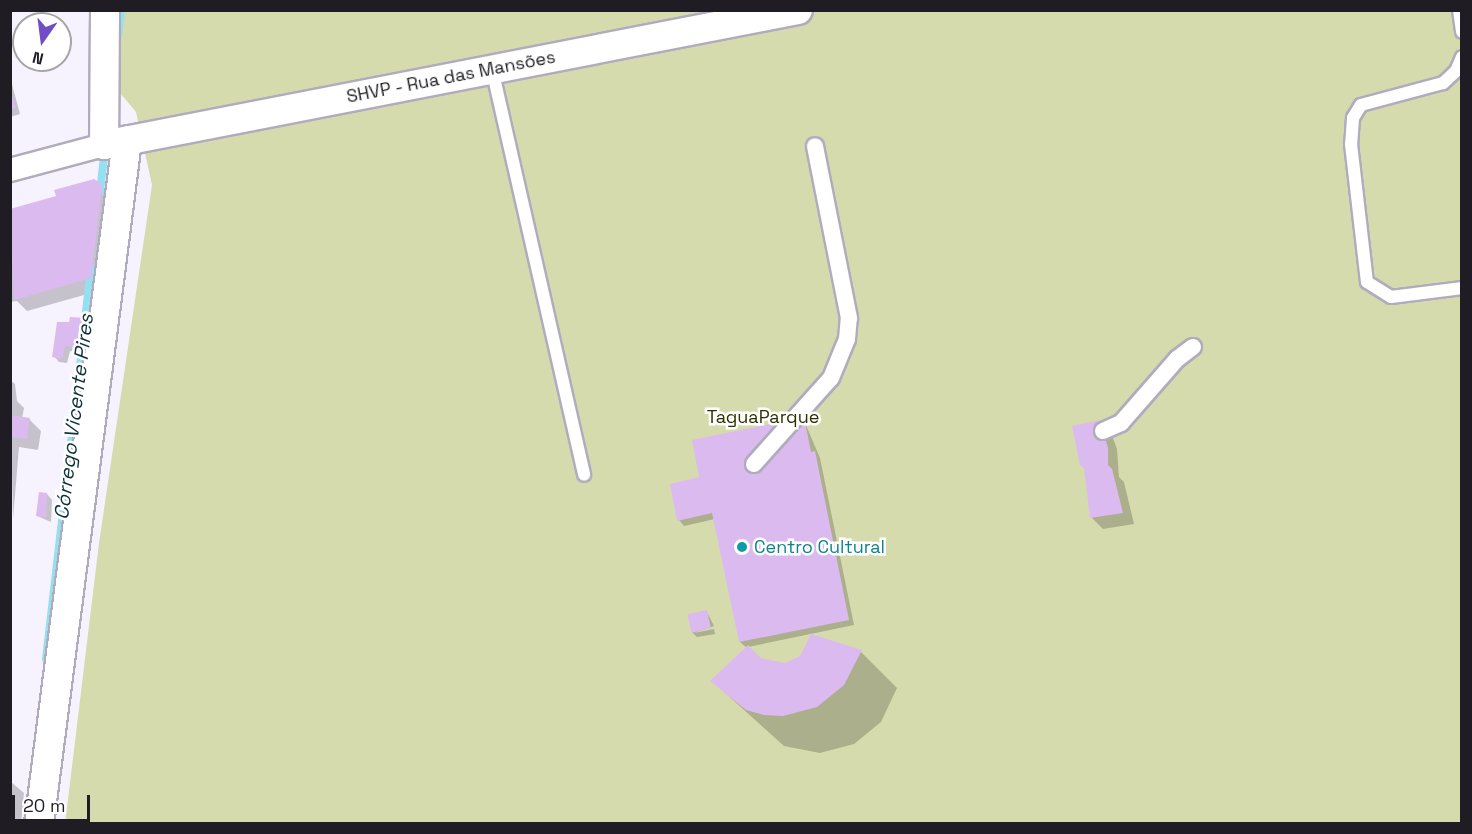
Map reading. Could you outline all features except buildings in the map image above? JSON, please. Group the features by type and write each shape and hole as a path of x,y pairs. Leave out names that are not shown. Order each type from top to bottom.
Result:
{"street":[{"path":"39,824 116,143 105,10"},
{"name":"SHVP - Rua das Mansões","path":"116,143 491,68 798,10"},
{"path":"10,170 116,143"},
{"path":"754,464 831,378 847,339 849,318 815,146"},
{"path":"1103,431 1121,423 1177,359 1193,347"}],"lane":[{"path":"1459,10 1461,32"},
{"path":"1461,57 1456,71 1443,83 1361,105 1353,118 1351,144 1367,282 1391,297 1461,288"},
{"path":"491,68 584,475"}],"green space":[{"name":"TaguaParque","path":"121,11 1461,11 1461,823 65,824 99,543 152,185 136,112 120,93"}],"waterway":[{"name":"Córrego Vicente Pires","path":"118,36 121,10"},
{"name":"Córrego Vicente Pires","path":"100,191 105,149"},
{"name":"Córrego Vicente Pires","path":"84,328 91,268"},
{"name":"Córrego Vicente Pires","path":"46,659 83,340"}],"place":[{"name":"Centro Cultural","path":"742,547"}]}
